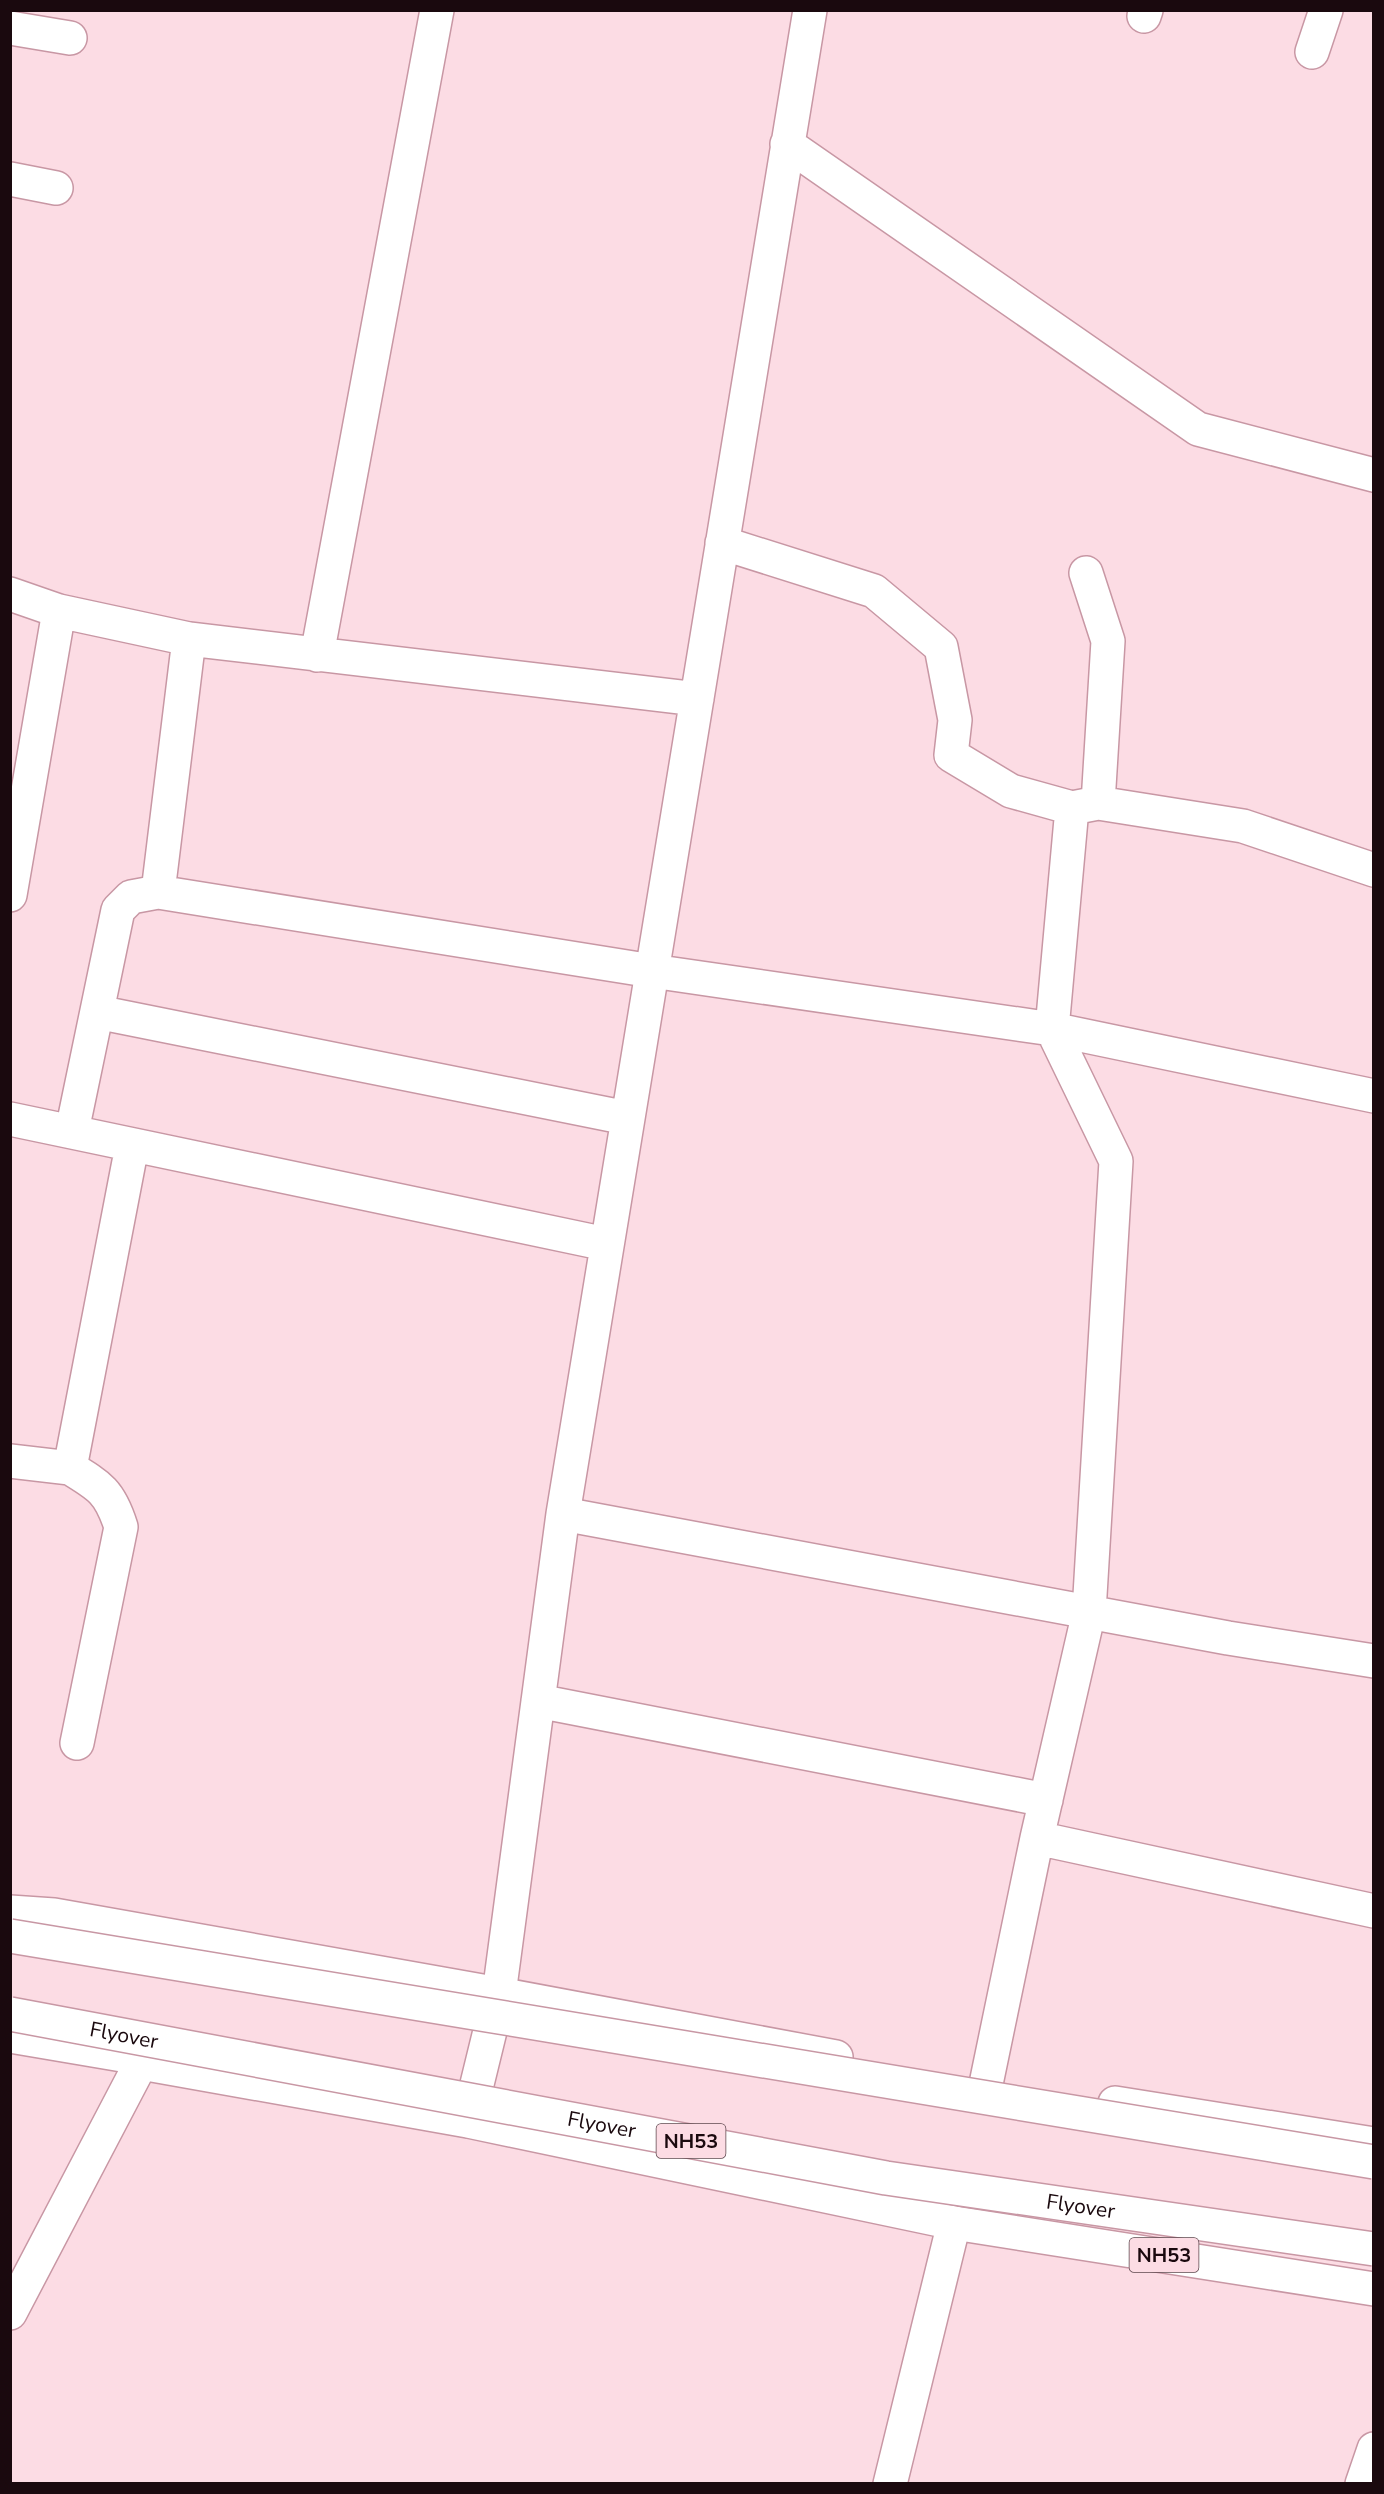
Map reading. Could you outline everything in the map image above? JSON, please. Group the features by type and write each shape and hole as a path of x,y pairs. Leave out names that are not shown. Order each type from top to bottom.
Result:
{"main road":[{"path":"317,655 436,10"},
{"path":"468,2121 499,1994 563,1514 810,10"},
{"path":"1312,52 1326,10"},
{"path":"10,28 70,38"},
{"path":"787,144 1198,429 1374,475"},
{"path":"10,179 56,188"},
{"path":"722,543 874,591 941,647 955,720 951,755 1011,791 1085,805 1243,826 1374,870"},
{"path":"986,2084 1037,1838 1089,1612 1116,1161 1052,1029 1108,641 1086,573"},
{"path":"10,594 59,611 189,639 697,699"},
{"path":"10,895 59,611"},
{"path":"158,892 189,639"},
{"path":"72,1131 118,910 131,897 158,892 652,971 1052,1029 1374,1096"},
{"path":"96,1012 627,1118"},
{"path":"10,1119 606,1244"},
{"path":"70,1468 132,1146"},
{"path":"10,1461 70,1468 96,1484 114,1504 121,1527 78,1743"},
{"path":"563,1514 1228,1638 1374,1661"},
{"path":"538,1701 1046,1800"},
{"path":"1037,1838 1374,1911"},
{"path":"10,1912 54,1915 986,2084 1374,2144"},
{"path":"10,1936 1374,2162"},
{"name":"Flyover","path":"10,2014 106,2030 886,2178 1374,2249"},
{"name":"NH53","path":"10,2036 140,2058 141,2063 468,2121 954,2223 1374,2289"},
{"path":"10,2313 141,2063"},
{"path":"890,2484 954,2223"},
{"path":"1362,2484 1374,2450"}]}
